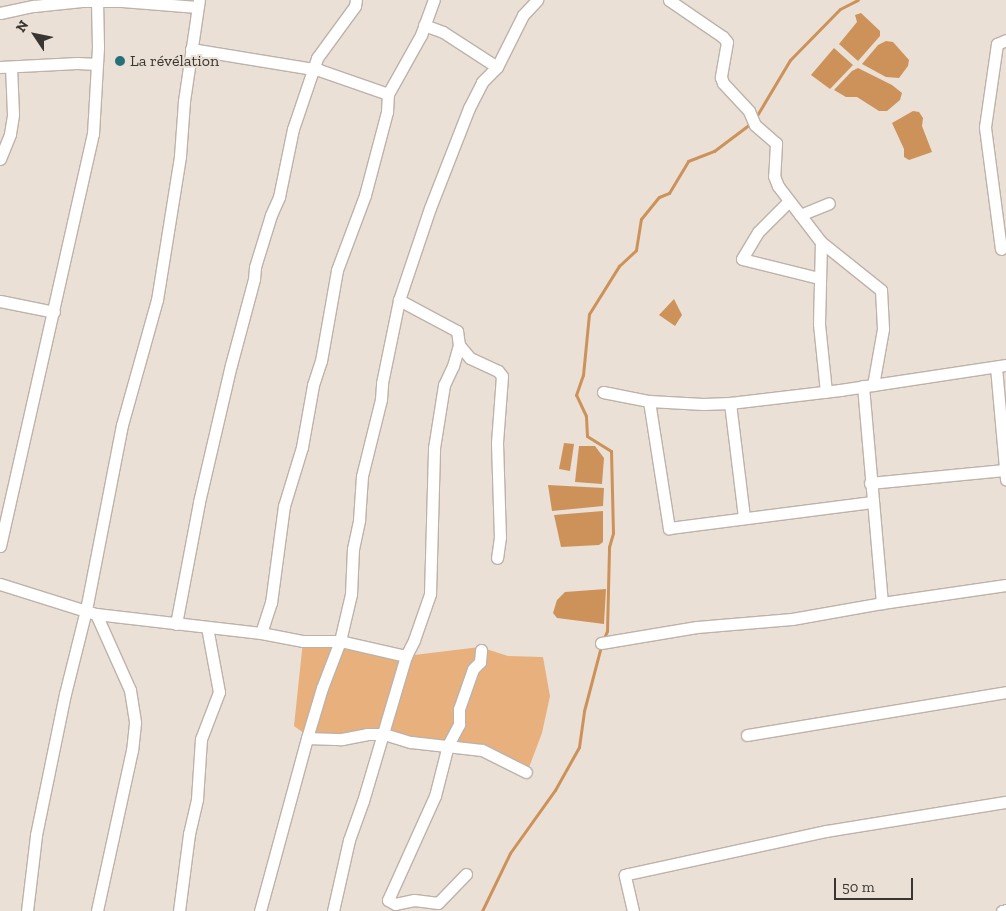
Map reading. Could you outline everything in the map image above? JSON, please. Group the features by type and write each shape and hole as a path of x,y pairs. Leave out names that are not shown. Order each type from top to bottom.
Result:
{"street":[{"path":"2,0 2,12 34,6 97,2 198,4 184,101 180,156 157,300 122,426 91,612 66,694 36,835 27,911"},
{"path":"176,624 199,502 231,365 254,279 255,267 271,215 279,197 293,129 317,58 355,6 356,0"},
{"path":"261,633 271,603 284,506 302,447 313,385 321,361 337,270 365,195 387,112 388,94 424,25 434,0"},
{"path":"260,911 307,738 322,688 340,640 352,594 353,544 358,520 362,476 381,399 382,383 399,300 456,136 482,82 497,67 523,15 537,0"},
{"path":"669,0 723,37 727,42 721,77 723,83 749,112 752,121 776,143 774,176 778,186 821,242 881,290 883,329 868,386 870,484 882,603"},
{"path":"0,546 18,458 54,312 93,134 97,64 97,2"},
{"path":"424,25 443,32 497,67"},
{"path":"1001,249 985,127 998,44 1006,40"},
{"path":"191,49 312,70 388,94"},
{"path":"0,159 10,134 12,114 6,67 77,63 97,64"},
{"path":"789,200 758,232 742,259 819,278"},
{"path":"800,215 829,203"},
{"path":"821,242 819,324 826,392"},
{"path":"333,911 350,840 384,734 406,656 414,640 430,594 434,448 444,385 453,366 459,345 457,331 399,300"},
{"path":"0,301 54,312"},
{"path":"459,345 470,358 498,371 502,376 497,443 500,537 497,558"},
{"path":"603,392 649,401 703,404 826,392 1001,366 1006,473 870,484"},
{"path":"649,401 667,527 872,502"},
{"path":"730,402 744,517"},
{"path":"0,584 91,612 261,633 303,641 340,640 406,656"},
{"path":"601,644 697,627 800,617 1006,585"},
{"path":"91,612 130,690 135,723 132,750 97,911"},
{"path":"179,911 189,834 197,799 201,739 219,692 207,627"},
{"path":"466,874 438,903 414,900 395,904 388,900 435,796 448,745 459,724 459,709 473,669 480,662 481,650"},
{"path":"747,735 1006,692"},
{"path":"307,738 342,739 367,734 384,734 411,742 482,750 526,772"},
{"path":"633,911 625,875 628,874 826,831 1006,802"},
{"path":"1002,911 1006,910"}],"shaded area":[{"path":"861,13 880,31 880,36 858,61 839,44 857,22 855,15"},
{"path":"886,41 893,42 909,60 908,66 899,78 886,77 862,64 878,45"},
{"path":"834,48 853,65 830,89 811,75"},
{"path":"858,68 892,85 902,93 900,100 887,111 879,111 857,97 846,97 834,90 852,71"},
{"path":"913,111 919,112 923,118 922,126 932,152 909,160 904,157 904,149 892,123"},
{"path":"674,299 682,315 675,326 659,315"},
{"path":"564,443 574,444 570,471 559,469"},
{"path":"579,446 595,446 604,458 602,484 575,482"},
{"path":"548,485 604,488 603,506 552,511"},
{"path":"603,511 603,542 599,545 561,547 554,515"},
{"path":"606,589 604,624 557,618 553,613 557,600 565,592"},
{"path":"303,641 406,656 480,647 508,656 543,657 550,696 542,733 528,770 502,758 428,740 308,736 294,726"}],"waterway":[{"path":"756,117 790,60 840,9 858,0"},
{"path":"603,640 607,631 609,547 613,533 611,451 587,436 586,416 576,395 583,375 589,314 619,266 636,250 641,219 659,197 669,193 688,161 714,151 750,124"},
{"path":"482,911 510,853 555,790 579,747 584,711 601,646"}],"place":[{"name":"La révélation","path":"120,61"}]}
